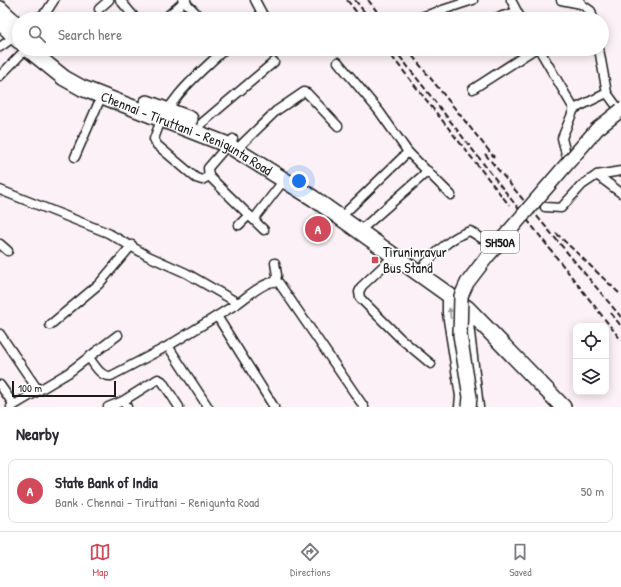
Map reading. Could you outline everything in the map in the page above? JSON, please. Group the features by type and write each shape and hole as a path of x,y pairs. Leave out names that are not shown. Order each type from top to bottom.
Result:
{"highway":[{"path":"0,9 12,26"},
{"path":"0,22 12,31"},
{"name":"Chennai - Tiruttani - Renigunta Road","path":"36,56 64,78 82,88 164,114 202,123 346,212 465,307 563,407"},
{"name":"Chennai - Tiruttani - Renigunta Road","path":"49,56 69,73 110,92 234,143 284,180 313,198 394,256 420,270 466,300 500,331 572,407"}],"main road":[{"name":"SH50A","path":"469,407 470,397 460,335 461,296 467,283 486,258 597,129 618,107"}],"street":[{"path":"46,12 54,0"},
{"path":"99,10 109,0"},
{"path":"120,0 130,12"},
{"path":"172,12 185,0 196,12"},
{"path":"255,0 262,12"},
{"path":"436,12 473,0"},
{"path":"511,0 517,12"},
{"path":"561,0 581,2 591,12"},
{"path":"0,47 12,39"},
{"path":"0,76 20,56"},
{"path":"209,176 202,180 196,178 157,144 154,139 164,114 185,86 217,56"},
{"path":"474,89 524,56"},
{"path":"543,56 574,108"},
{"path":"599,56 607,93 618,107"},
{"path":"202,123 274,62"},
{"path":"338,62 379,111 408,152 451,194"},
{"path":"264,230 209,176 208,168 234,143 304,92 307,92 338,126"},
{"path":"566,154 562,138 574,108 607,93"},
{"path":"75,157 102,95"},
{"path":"346,212 408,152"},
{"path":"545,207 561,208 582,185 597,175 621,171"},
{"path":"364,227 428,172"},
{"path":"597,175 621,192"},
{"path":"239,225 251,217 284,180"},
{"path":"0,190 108,233 132,245 148,256 210,286 238,303"},
{"path":"420,270 454,238 462,233 470,231 481,238"},
{"path":"0,244 8,251"},
{"path":"50,325 99,284 132,245"},
{"path":"394,256 362,286 359,292 360,298 400,338 431,364"},
{"path":"275,263 278,274 276,281"},
{"path":"89,358 101,373 106,376 111,376 168,346 238,303 268,282 276,281 279,283 364,407"},
{"path":"449,294 449,313 462,396 462,407"},
{"path":"465,307 477,407"},
{"path":"217,316 274,407"},
{"path":"0,334 38,390"},
{"path":"0,385 12,406 68,373 118,335"},
{"path":"168,346 208,407"},
{"path":"108,407 125,404 158,379 162,381 179,407"}],"railway":[{"path":"347,0 356,12"},
{"path":"355,0 364,12"},
{"path":"368,0 377,12"},
{"path":"392,56 509,205"},
{"path":"399,56 621,340"},
{"path":"413,56 494,157"},
{"path":"485,154 621,317"},
{"path":"556,233 621,295"},
{"path":"611,313 621,326"}],"place":[{"name":"State Bank of India","path":"318,229"},
{"name":"Tiruninravur Bus Stand","path":"375,260"}]}
